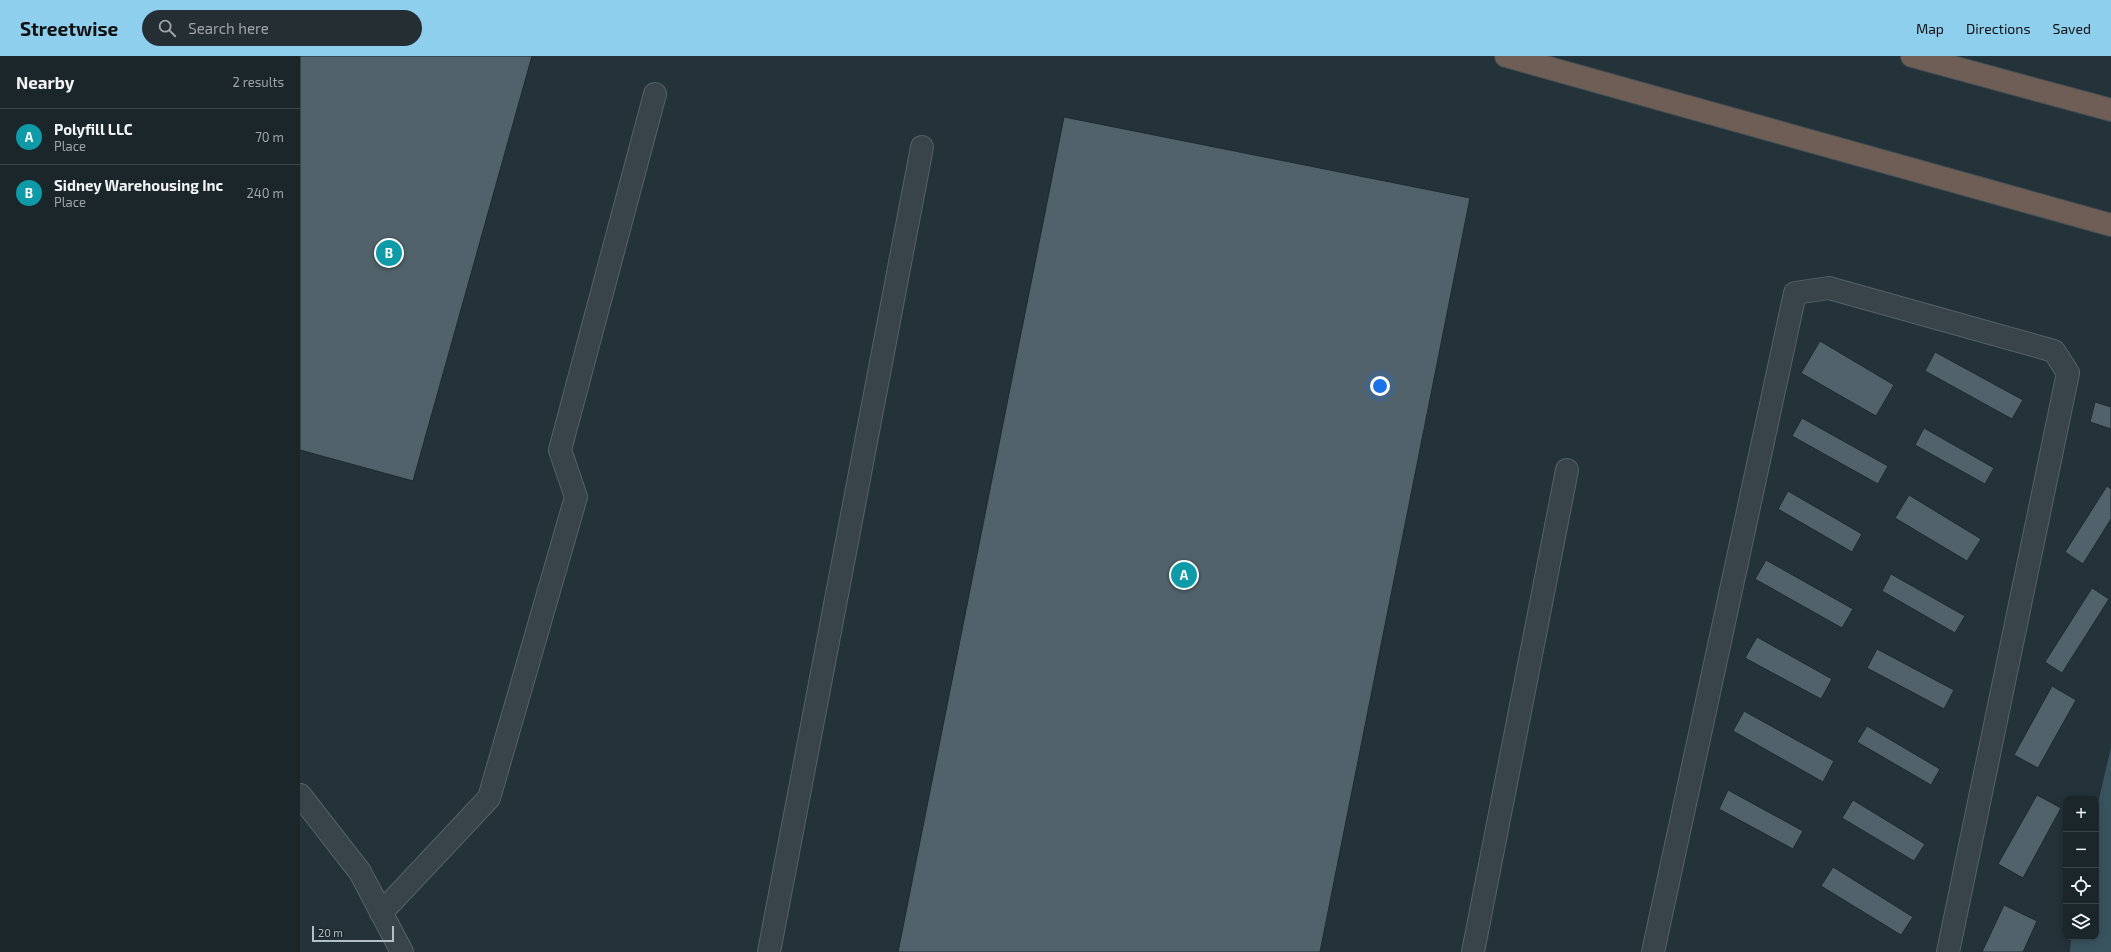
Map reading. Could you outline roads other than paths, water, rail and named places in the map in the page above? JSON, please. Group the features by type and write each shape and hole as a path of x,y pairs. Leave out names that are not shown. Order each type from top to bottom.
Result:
{"highway":[{"path":"1506,56 2111,224"},
{"path":"1912,56 2111,110"}],"street":[{"path":"381,913 489,798 576,497 560,450 655,94"},
{"path":"769,952 922,147"},
{"path":"1652,952 1795,293 1829,288 2054,351 2068,373 1948,952"},
{"path":"1473,952 1567,470"},
{"path":"300,795 360,872 402,952"}],"water":[{"path":"2111,747 2111,952 2070,952 2071,940 2099,940 2099,799"}],"place":[{"name":"Sidney Warehousing Inc","path":"389,253"},
{"name":"Polyfill LLC","path":"1184,575"}]}
